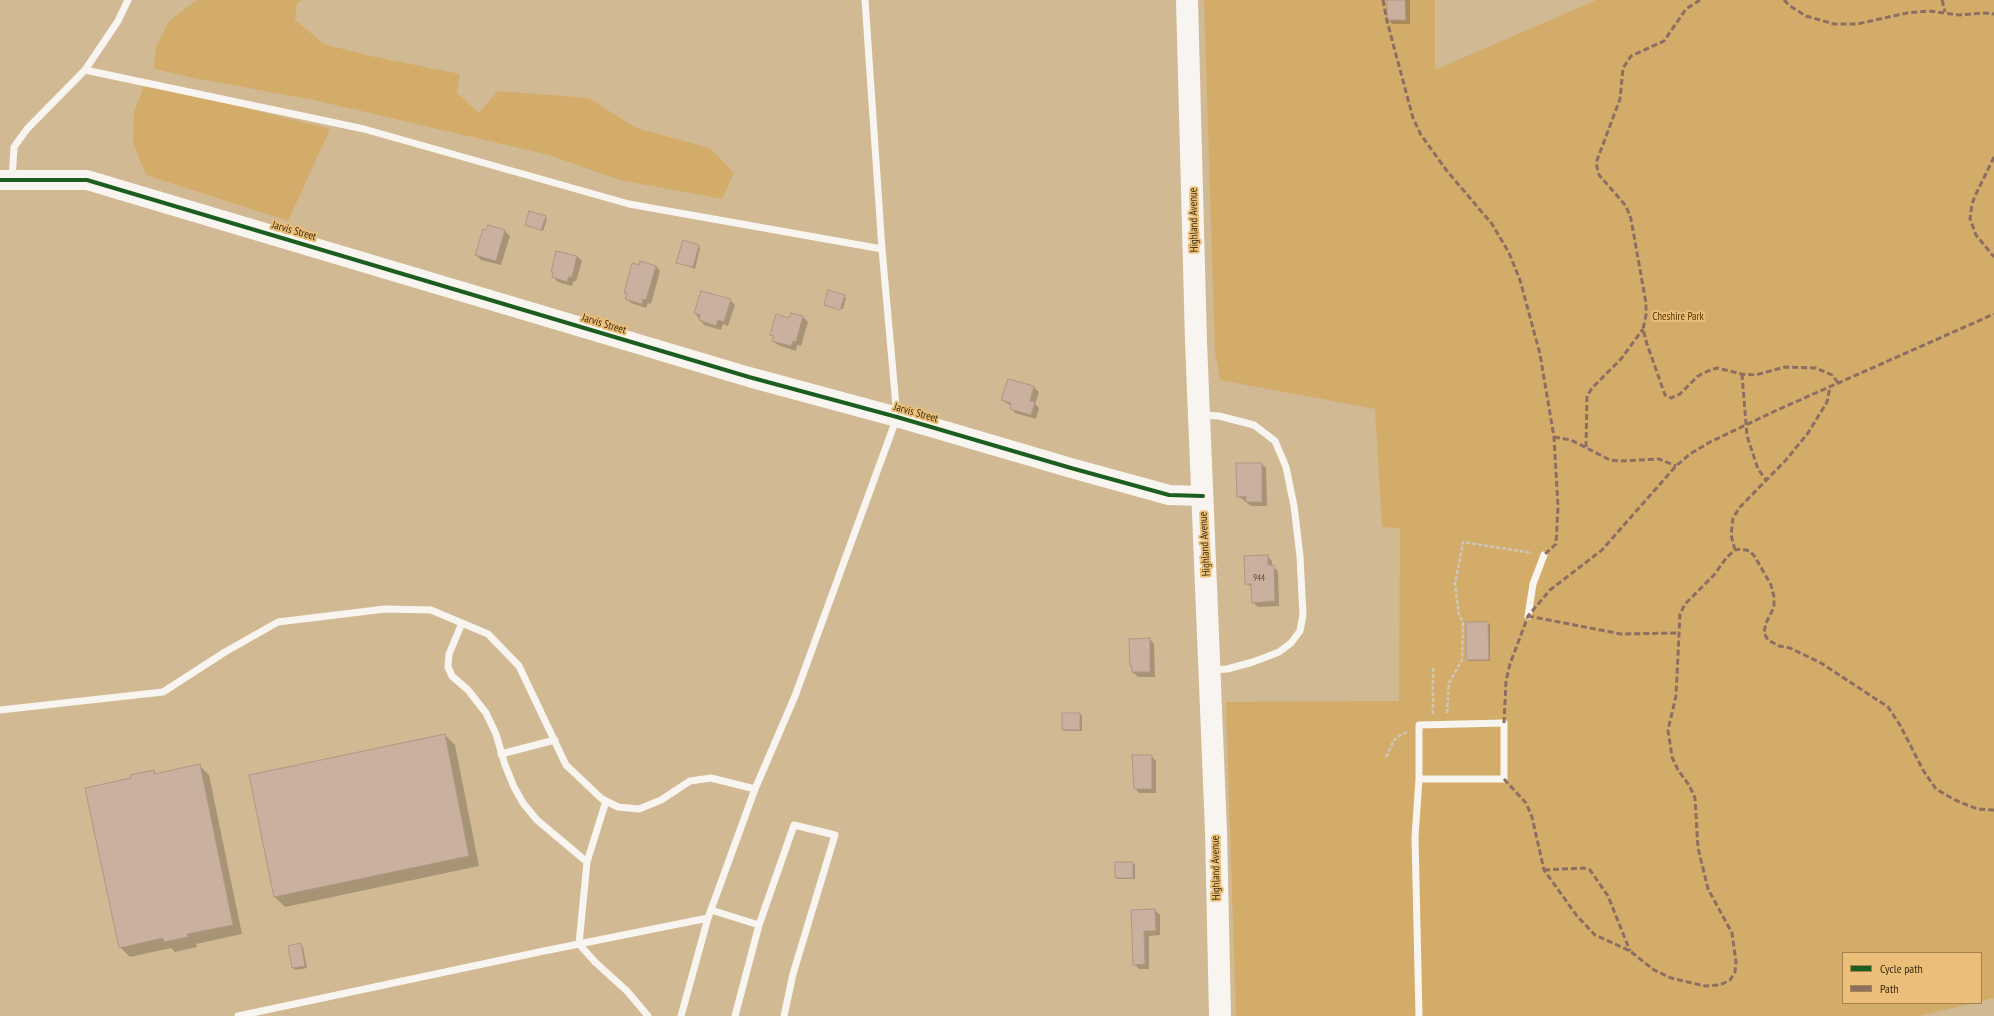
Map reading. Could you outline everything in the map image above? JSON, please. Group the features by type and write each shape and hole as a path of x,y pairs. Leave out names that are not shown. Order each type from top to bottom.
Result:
{"highway":[{"name":"Highland Avenue","path":"1187,0 1199,415 1220,1016"}],"street":[{"name":"Jarvis Street","path":"6,180 86,180 750,377 897,417 1151,491 1169,495 1203,496"}],"lane":[{"path":"6,180 14,147 22,135 85,70 118,21 128,0"},
{"path":"681,1016 708,918 755,789 794,696 897,417 882,250 865,0"},
{"path":"85,70 364,129 630,204 882,250"},
{"path":"1199,415 1219,416 1254,425 1275,441 1286,467 1291,490 1301,563 1303,615 1300,631 1291,643 1279,652 1253,662 1228,669 1209,671"},
{"path":"1528,616 1530,598 1544,555"},
{"path":"0,710 162,692 225,652 278,622 385,609 431,610 488,634 519,666 566,765 602,799 618,807 639,809 661,800 690,781 711,778 755,789"},
{"path":"462,623 449,654 448,667 452,676 468,690 486,713 496,734 501,754 514,787 524,803 537,820 587,862"},
{"path":"1419,779 1504,779 1504,723 1418,725 1419,779 1415,837 1419,1016"},
{"path":"501,754 555,740"},
{"path":"606,801 587,862 579,944 595,962 627,991 648,1016"},
{"path":"735,1016 759,924 794,825 835,835 793,974 784,1016"},
{"path":"711,910 759,924"},
{"path":"238,1016 708,918"}],"path":[{"path":"1447,724 1447,695 1450,683 1462,660 1463,622 1459,615 1455,584 1463,542 1544,555"},
{"path":"1433,666 1433,724"},
{"path":"1386,757 1394,740 1402,734 1419,730"}],"green space":[{"path":"197,0 303,0 297,3 295,20 324,44 370,56 460,74 457,93 479,113 498,91 589,98 636,128 710,148 734,173 722,199 620,180 549,155 314,100 194,78 154,69 156,48 169,21"},
{"name":"Cheshire Park","path":"1204,0 1435,0 1435,70 1596,0 1994,0 1994,998 1982,1001 1982,952 1842,952 1842,1004 1970,1004 1919,1016 1236,1016 1226,702 1399,701 1400,528 1382,527 1375,409 1220,380 1215,352"},
{"path":"145,83 330,129 288,221 146,175 133,143 134,113"}],"building":[{"path":"1387,0 1405,0 1406,20 1387,20"},
{"path":"529,211 546,216 541,230 525,225"},
{"path":"488,225 505,230 496,261 475,255 483,229 486,230"},
{"path":"683,240 699,245 693,267 676,263"},
{"path":"556,251 577,256 572,277 569,277 567,282 552,277 553,272 551,272"},
{"path":"640,261 656,266 646,300 643,299 642,304 625,299 627,293 624,293 632,263 639,265"},
{"path":"828,290 845,295 840,310 824,305"},
{"path":"701,291 731,299 724,322 718,320 716,326 699,320 700,315 694,313"},
{"path":"791,313 803,316 796,342 793,341 791,346 772,341 774,336 770,335 776,314 789,318"},
{"path":"1008,379 1034,386 1030,401 1035,402 1031,415 1010,409 1011,403 1001,400"},
{"path":"1236,463 1262,463 1262,502 1246,502 1246,496 1237,497"},
{"path":"1268,555 1268,565 1274,565 1275,601 1252,603 1251,584 1245,584 1244,556"},
{"path":"1466,622 1488,622 1489,660 1466,660"},
{"path":"1150,638 1150,672 1132,672 1132,666 1130,666 1129,639"},
{"path":"1062,713 1080,713 1080,730 1062,730"},
{"path":"445,734 469,856 274,897 249,775"},
{"path":"1132,755 1152,755 1152,789 1134,789"},
{"path":"200,764 233,925 187,934 188,937 164,942 163,938 119,948 85,788 131,778 130,775 154,770 154,774"},
{"path":"1115,862 1133,862 1133,878 1115,878"},
{"path":"1155,909 1156,931 1144,931 1145,964 1133,965 1131,910"},
{"path":"301,943 305,966 292,968 288,946"}],"marked path":[{"path":"1383,0 1387,21 1413,118 1421,135 1447,171 1492,224 1509,253 1520,280 1540,354 1554,437 1558,507 1556,544 1544,555"},
{"path":"1700,0 1686,9 1664,41 1631,56 1623,68 1620,99 1596,163 1599,175 1626,206 1631,219 1646,303 1646,315 1643,329 1665,395 1671,398 1680,394 1698,376 1717,368 1742,374 1756,375 1785,367 1816,368 1832,375 1839,384"},
{"path":"1784,0 1790,6 1806,16 1834,24 1857,24 1907,13 1929,11 1959,15 1984,13 1994,14"},
{"path":"1942,0 1945,12"},
{"path":"1994,157 1975,196 1972,204 1970,219 1976,235 1994,257"},
{"path":"1504,723 1506,681 1510,664 1528,616 1550,590 1602,550 1676,466 1690,454 1710,442 1775,411 1994,314"},
{"path":"1586,447 1587,396 1592,388 1621,359 1643,329"},
{"path":"1742,374 1747,436 1758,469 1766,480"},
{"path":"1735,550 1731,535 1733,518 1740,507 1786,460 1808,433 1827,402 1830,387"},
{"path":"1554,437 1571,440 1610,460 1621,461 1659,459 1676,466"},
{"path":"1504,779 1526,803 1532,817 1544,870 1577,916 1595,935 1630,951 1654,970 1671,978 1705,986 1720,985 1730,980 1735,972 1736,962 1732,933 1708,889 1698,848 1695,798 1672,757 1668,730 1676,696 1680,614 1685,604 1714,575 1727,557 1735,550 1741,549 1750,551 1771,585 1774,597 1774,607 1766,623 1764,633 1768,640 1779,646 1790,648 1821,663 1888,707 1900,725 1923,770 1936,789 1955,800 1977,809 1994,810"},
{"path":"1528,616 1621,634 1678,633"},
{"path":"1544,870 1584,868 1590,870 1608,896 1630,951"}],"cycle path":[{"path":"0,180 87,180 749,377 897,417 1169,495 1203,496"}]}
